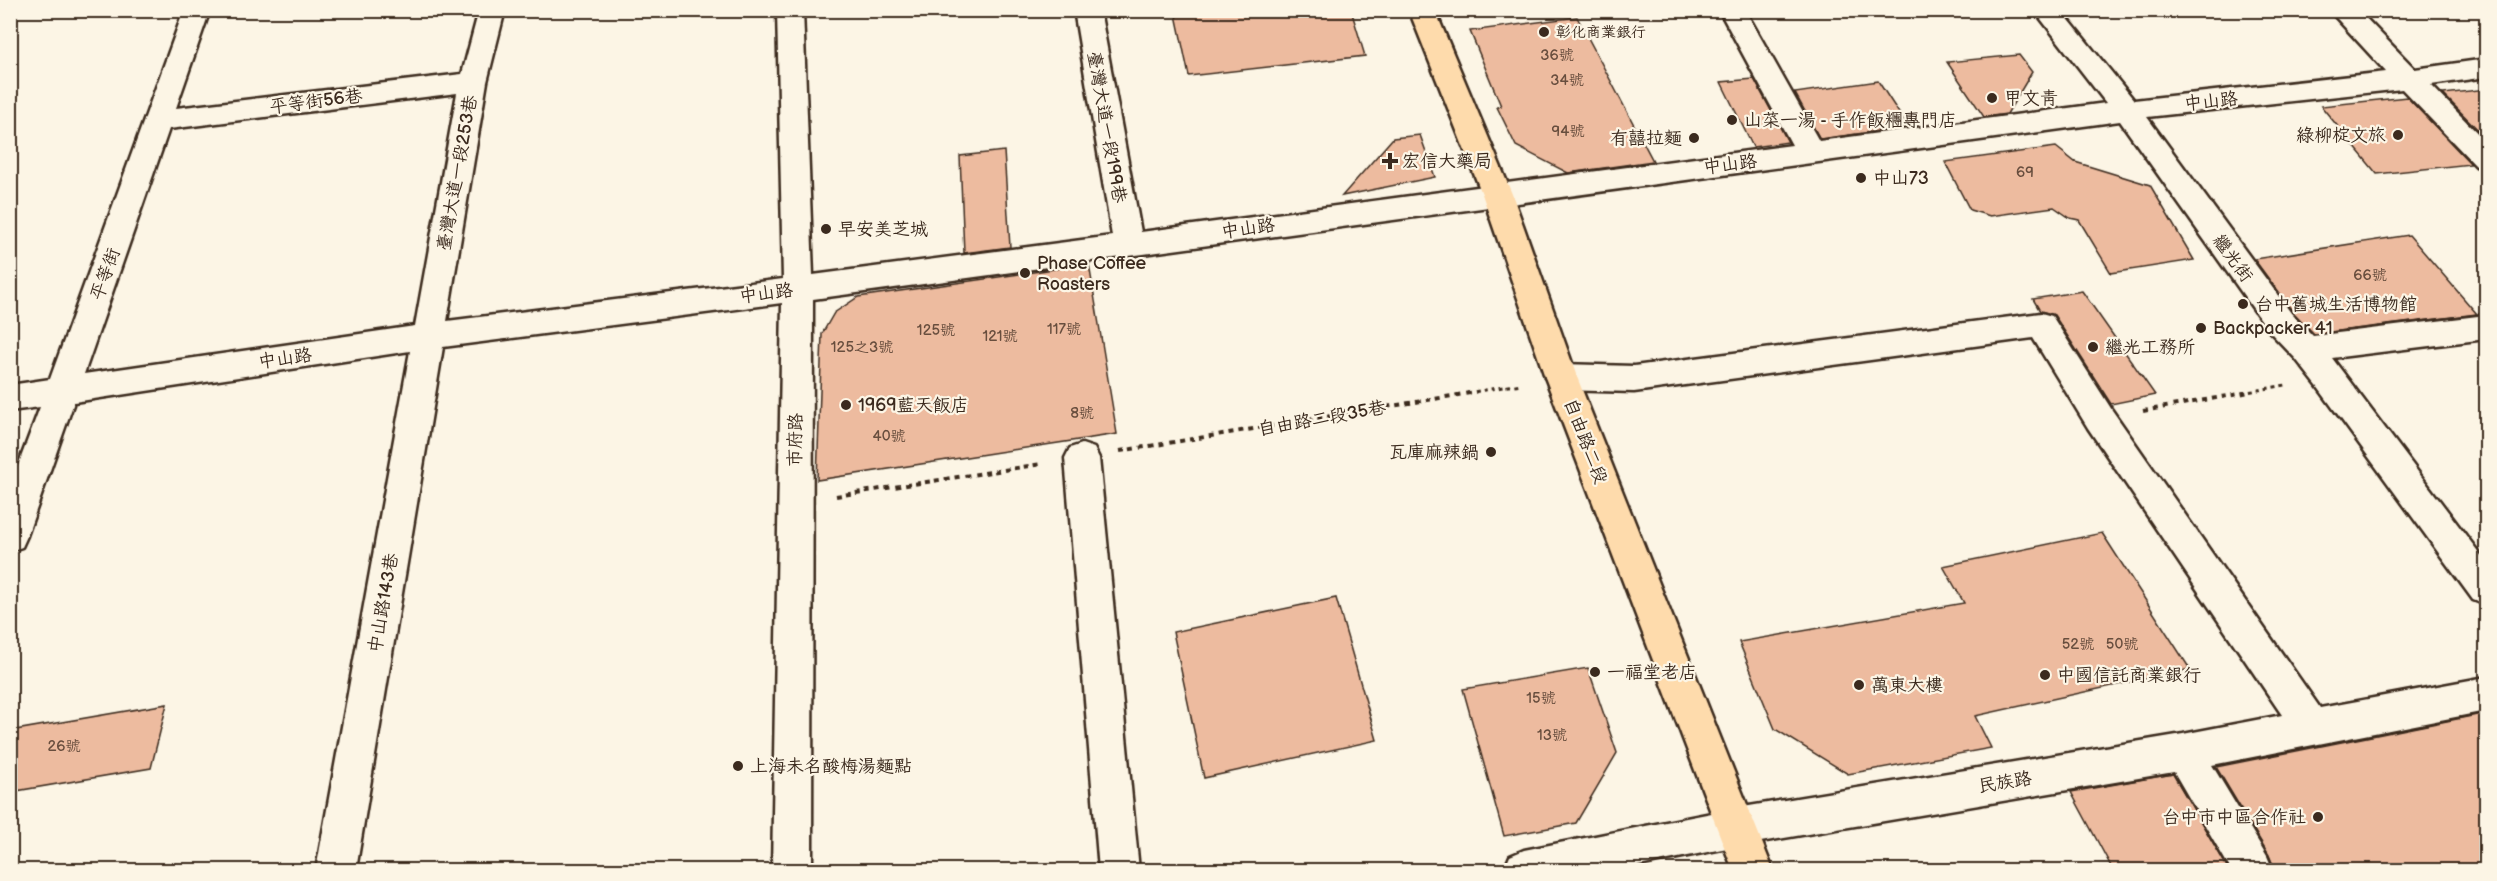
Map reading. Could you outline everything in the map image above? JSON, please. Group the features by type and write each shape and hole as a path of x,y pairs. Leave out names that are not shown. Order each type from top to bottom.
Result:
{"main road":[{"name":"自由路二段","path":"1422,10 1497,194 1561,377 1753,870"}],"street":[{"name":"平等街","path":"10,536 160,120 197,10"},
{"name":"臺灣大道一段253巷","path":"429,336 473,82 492,10"},
{"name":"市府路","path":"790,10 798,290 792,870"},
{"name":"臺灣大道一段199巷","path":"1087,10 1128,244"},
{"path":"1732,10 1811,153"},
{"name":"繼光街","path":"2047,10 2127,110 2280,322 2306,349 2328,377 2487,589"},
{"path":"2342,10 2487,159"},
{"name":"中山路","path":"10,398 429,336 798,290 2127,110 2487,68"},
{"name":"平等街56巷","path":"160,120 473,82"},
{"path":"1561,377 1634,379 2041,325 2100,419 2312,728"},
{"path":"2306,349 2487,327"},
{"name":"中山路143巷","path":"336,870 429,336"},
{"path":"1082,458 1119,870"},
{"name":"民族路","path":"1524,870 1737,827 2183,752 2487,694"},
{"path":"2183,752 2253,870"}],"path":[{"name":"自由路二段35巷","path":"794,503 1082,458 1561,377"},
{"path":"2100,419 2328,377"}],"building":[{"path":"1175,10 1351,10 1365,56 1189,76"},
{"path":"1577,17 1653,161 1568,173 1516,146 1497,107 1501,106 1470,31"},
{"path":"2019,55 2032,72 2007,114 1984,117 1947,62"},
{"path":"1754,79 1788,142 1753,147 1721,82"},
{"path":"1878,81 1908,127 1820,139 1795,93"},
{"path":"2487,89 2487,139 2443,94"},
{"name":"綠柳椗文旅","path":"2407,97 2471,164 2377,174 2321,106"},
{"path":"1420,135 1435,177 1342,196 1393,138"},
{"path":"2056,147 2075,162 2150,185 2194,260 2111,273 2079,220 2070,218 2054,207 1990,216 1970,210 1945,162"},
{"path":"1004,151 1010,247 964,253 960,156"},
{"path":"2409,235 2477,314 2314,334 2293,312 2254,259"},
{"path":"1089,264 1117,434 817,480 822,334 834,313 858,297"},
{"name":"繼光工務所","path":"2082,291 2155,395 2111,404 2054,315 2040,311 2033,299"},
{"path":"2102,533 2190,669 1975,716 1991,748 1848,774 1775,729 1739,642 1964,603 1943,566"},
{"path":"1336,598 1377,740 1204,778 1173,632"},
{"path":"1588,668 1617,753 1576,823 1504,836 1463,689"},
{"path":"167,704 151,768 10,792 10,731"},
{"path":"2487,713 2487,865 2459,870 2275,870 2269,855 2216,767"},
{"path":"2173,774 2229,870 2113,870 2071,792"}],"place":[{"name":"彰化商業銀行","path":"1544,32"},
{"name":"甲文青","path":"1992,98"},
{"name":"山菜一湯 - 手作飯糰專門店","path":"1732,120"},
{"name":"綠柳椗文旅","path":"2398,135"},
{"name":"有囍拉麵","path":"1694,138"},
{"name":"宏信大藥局","path":"1390,161"},
{"name":"中山73","path":"1861,178"},
{"name":"早安美芝城","path":"826,229"},
{"name":"Phase Coffee Roasters","path":"1025,273"},
{"name":"台中舊城生活博物館","path":"2243,304"},
{"name":"Backpacker 41","path":"2201,328"},
{"name":"繼光工務所","path":"2093,347"},
{"name":"1969藍天飯店","path":"846,405"},
{"name":"瓦庫麻辣鍋","path":"1491,452"},
{"name":"一福堂老店","path":"1595,672"},
{"name":"中國信託商業銀行","path":"2045,675"},
{"name":"萬東大樓","path":"1859,685"},
{"name":"上海未名酸梅湯麵點","path":"738,766"},
{"name":"台中市中區合作社","path":"2318,817"}]}
